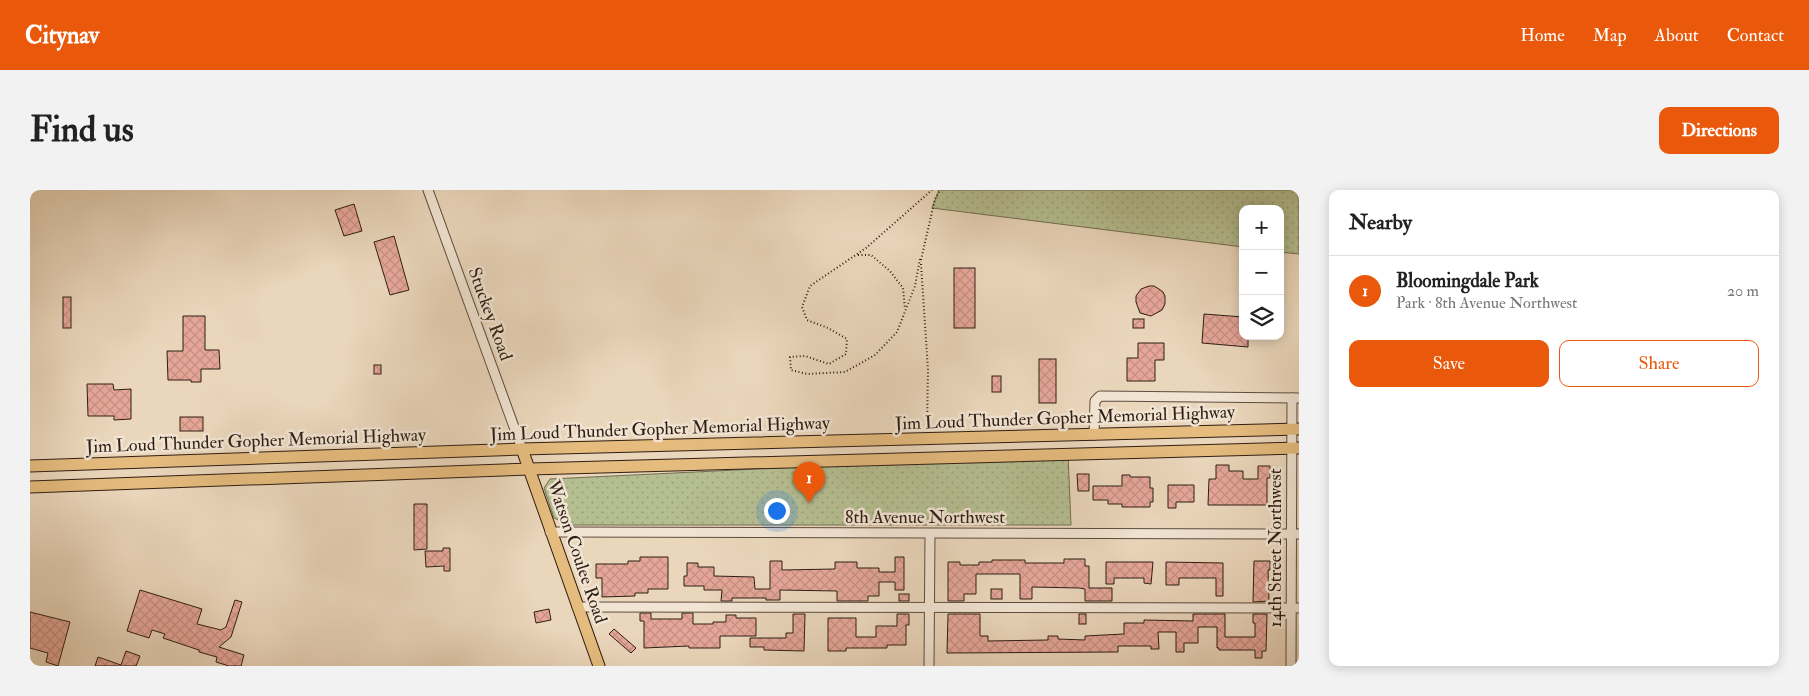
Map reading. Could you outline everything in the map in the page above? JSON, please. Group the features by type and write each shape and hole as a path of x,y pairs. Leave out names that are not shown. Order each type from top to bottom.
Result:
{"main road":[{"name":"Jim Loud Thunder Gopher Memorial Highway","path":"30,466 522,450 1296,429"},
{"name":"Jim Loud Thunder Gopher Memorial Highway","path":"30,487 530,470 1295,448"},
{"name":"Watson Coulee Road","path":"522,450 599,666"}],"street":[{"name":"Stuckey Road","path":"428,190 522,450"},
{"path":"1094,435 1095,402 1100,396 1296,398"},
{"name":"14th Street Northwest","path":"1291,666 1295,608 1296,398"},
{"name":"8th Avenue Northwest","path":"550,532 1295,534"},
{"path":"929,666 930,534"},
{"path":"578,607 1295,608"}],"path":[{"path":"932,190 866,248 810,286 802,307 807,320 828,328 847,339 846,354 829,364 806,356 790,357 791,370 807,374 846,372 875,355 897,332 915,286 935,199 940,190"},
{"path":"856,255 871,255 890,271 903,288 905,311"},
{"path":"920,259 928,370 927,439"}],"green space":[{"path":"939,190 1299,190 1299,254 1284,252 1284,205 1239,205 1239,246 932,208"},
{"path":"1068,454 1071,525 568,525 554,518 544,488 550,479"}],"building":[{"path":"354,204 362,231 344,236 335,210"},
{"path":"394,236 409,290 390,295 374,242"},
{"path":"954,268 975,268 975,328 954,328"},
{"path":"1149,286 1159,289 1165,296 1165,304 1162,310 1151,316 1140,313 1136,302 1136,296 1141,289"},
{"path":"63,297 71,297 71,328 63,328"},
{"path":"1204,314 1239,317 1239,340 1248,340 1248,347 1202,343"},
{"path":"183,316 205,316 205,350 219,350 220,369 201,369 201,382 168,380 167,351 183,351"},
{"path":"1133,319 1144,319 1144,328 1133,328"},
{"path":"1138,343 1164,343 1164,360 1155,360 1155,381 1127,381 1127,358 1138,358"},
{"path":"1039,359 1056,359 1056,403 1039,403"},
{"path":"374,365 381,365 381,374 374,374"},
{"path":"992,376 1001,376 1001,392 992,392"},
{"path":"87,384 113,384 114,390 131,389 131,419 114,420 114,416 88,416"},
{"path":"180,417 203,417 203,431 180,431"},
{"path":"1216,465 1229,465 1229,471 1243,471 1243,479 1258,479 1258,466 1270,466 1270,478 1267,478 1267,505 1208,505 1209,479 1216,479"},
{"path":"1077,474 1089,474 1089,491 1078,491"},
{"path":"1122,475 1150,477 1150,488 1153,488 1153,502 1150,502 1150,507 1122,507 1122,504 1108,504 1108,500 1093,500 1093,486 1122,486"},
{"path":"1168,485 1194,485 1194,502 1176,502 1176,508 1168,508"},
{"path":"414,504 427,504 427,549 414,550"},
{"path":"443,548 450,548 450,571 444,571 444,566 426,567 425,551 443,551"},
{"path":"640,557 668,557 668,589 648,589 648,593 635,593 635,596 602,597 602,578 596,578 596,564 628,564 628,561 640,561"},
{"path":"895,557 904,557 904,590 895,590 895,582 879,582 879,596 868,596 868,601 837,601 837,591 780,590 780,600 732,598 732,601 721,601 722,590 704,590 704,586 684,586 684,576 687,576 687,563 698,563 698,567 714,567 714,576 754,577 755,589 770,589 770,561 782,561 782,570 835,569 835,562 857,562 857,568 879,568 879,572 895,572"},
{"path":"1064,559 1085,559 1085,566 1089,566 1089,588 1112,588 1112,601 1085,601 1085,589 1079,588 1032,587 1032,599 1020,599 1020,574 976,574 976,594 964,594 964,601 948,601 948,562 960,562 960,565 979,565 979,562 992,562 992,560 1025,560 1025,563 1064,563"},
{"path":"1254,561 1270,561 1270,570 1268,570 1269,601 1253,602"},
{"path":"1106,562 1153,562 1151,584 1144,583 1144,578 1114,578 1114,584 1106,584"},
{"path":"1166,562 1223,563 1223,596 1216,596 1216,578 1179,578 1179,585 1166,585"},
{"path":"991,589 1002,589 1002,599 991,599"},
{"path":"140,590 202,609 197,624 221,630 226,627 235,600 242,602 231,637 219,647 244,655 241,666 229,666 216,662 217,657 163,638 165,634 152,630 149,638 127,631"},
{"path":"899,594 909,594 909,601 899,601"},
{"path":"549,609 551,620 536,623 534,612"},
{"path":"30,612 70,622 58,666 46,662 48,653 30,648"},
{"path":"640,613 651,613 651,619 682,619 682,613 693,613 693,624 726,622 726,615 736,615 736,618 756,618 756,636 720,636 720,648 689,648 689,646 644,648 644,621 640,621"},
{"path":"793,614 805,614 804,651 764,650 764,647 750,647 750,638 786,638 786,633 793,633"},
{"path":"897,614 909,614 909,625 906,625 906,645 887,645 887,648 846,648 846,651 828,651 828,618 856,618 856,637 876,637 876,626 897,626"},
{"path":"948,614 980,614 980,636 988,636 988,641 1048,640 1048,636 1058,636 1058,639 1085,640 1085,636 1124,634 1124,623 1144,623 1144,620 1193,621 1193,614 1225,614 1225,637 1255,637 1253,614 1267,614 1266,651 1262,651 1262,658 1255,658 1255,650 1219,650 1217,648 1217,627 1198,627 1198,643 1184,643 1184,652 1176,652 1176,632 1158,632 1159,649 1151,649 1151,646 1118,646 1118,652 947,653"},
{"path":"1079,614 1086,614 1086,624 1079,624"},
{"path":"614,629 636,648 631,653 609,634"},
{"path":"126,651 140,656 136,666 95,666 98,657 121,665"}],"place":[{"name":"Bloomingdale Park","path":"809,503"}]}
